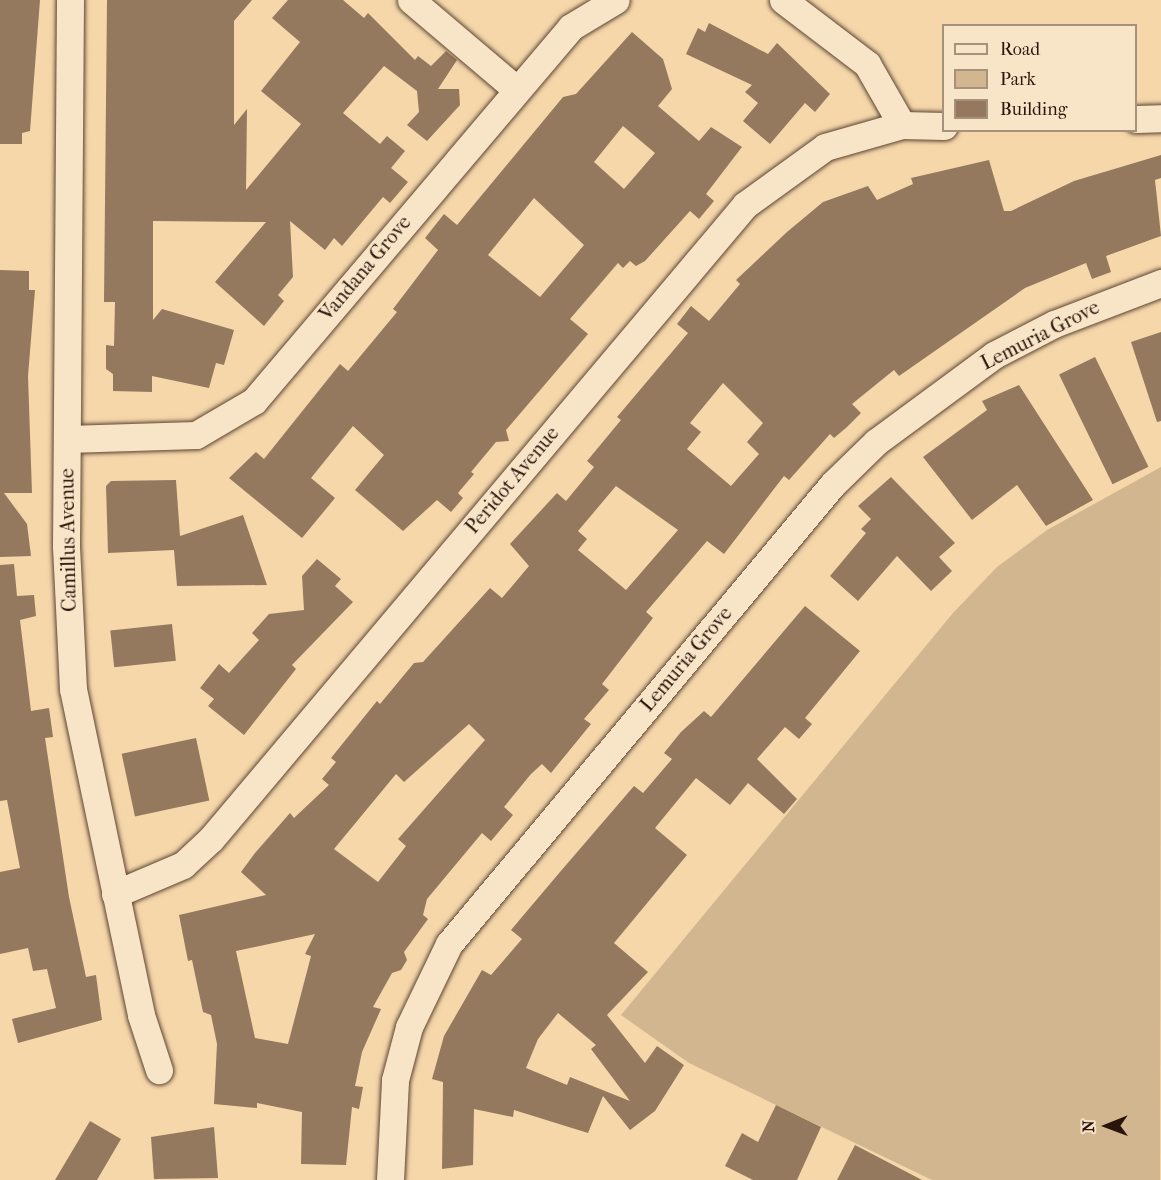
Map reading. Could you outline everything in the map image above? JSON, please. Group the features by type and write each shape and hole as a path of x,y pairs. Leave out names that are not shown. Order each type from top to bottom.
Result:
{"street":[{"name":"Camillus Avenue","path":"70,0 67,439 73,689 115,894 159,1070"},
{"path":"411,0 516,89"},
{"name":"Vandana Grove","path":"67,439 196,435 254,401 516,89 571,27 616,0"},
{"path":"783,0 867,64 902,125"},
{"path":"1137,118 1161,118"},
{"name":"Peridot Avenue","path":"115,894 183,865 211,839 745,205 825,147 902,125 942,126"},
{"name":"Lemuria Grove","path":"390,1180 395,1080 409,1027 449,944 833,484 876,442 994,355 1054,324 1161,283"}],"green space":[{"path":"1161,467 1160,1180 932,1180 689,1063 621,1015 953,613 997,567 1047,530"}],"building":[{"path":"0,0 40,0 30,131 22,133 22,144 0,144"},
{"path":"107,0 252,0 234,21 234,125 247,109 246,190 301,124 261,91 300,42 272,18 288,0 343,0 364,18 368,13 415,60 418,56 431,66 446,51 457,60 438,89 459,89 460,105 427,141 407,125 419,112 417,91 384,66 343,113 380,144 387,136 405,151 391,168 408,182 390,203 383,197 342,246 334,238 325,250 290,221 293,277 278,295 284,301 264,326 215,282 266,222 153,221 153,320 162,309 234,330 224,365 216,363 209,388 152,376 152,392 113,391 113,374 106,369 106,345 114,346 115,302 104,302"},
{"path":"709,23 768,54 777,43 830,94 815,112 805,103 770,144 743,121 758,103 745,92 752,85 686,54 698,28 705,32"},
{"path":"632,32 663,59 672,89 658,106 699,141 711,127 742,147 706,194 714,201 699,219 690,211 645,261 636,266 630,261 623,268 618,263 570,319 588,334 506,430 509,441 496,442 471,472 474,474 458,493 463,498 451,512 437,500 403,531 355,490 384,455 353,426 311,478 335,498 302,538 229,478 256,452 264,459 340,364 348,371 397,312 393,309 438,250 425,238 444,214 457,225 563,97 576,94","holes":["623,126 655,153 624,189 594,162","534,198 584,245 540,297 488,255"]},
{"path":"1161,155 1161,178 1155,180 1161,236 1106,256 1111,272 1092,279 1086,263 1025,288 899,376 894,370 852,404 861,413 847,427 834,438 830,434 789,480 784,476 724,554 707,541 646,612 653,618 602,684 609,690 584,719 591,724 551,773 542,764 531,774 504,807 513,815 491,841 482,833 427,899 423,915 428,919 404,952 407,960 401,970 392,973 373,1007 381,1009 362,1052 355,1086 363,1087 359,1109 352,1107 346,1165 301,1164 302,1112 257,1103 257,1108 214,1104 217,1044 211,1015 203,1012 192,960 188,961 179,915 266,895 241,872 290,813 294,818 329,785 322,779 336,762 331,758 377,701 380,704 414,663 423,662 490,588 502,598 529,566 510,544 557,493 566,501 594,467 587,461 621,420 617,417 688,333 677,324 691,306 709,321 740,284 736,280 787,232 823,202 868,186 877,200 913,184 911,178 989,160 1004,211 1011,211 1074,181","holes":["723,383 763,423 747,442 759,454 731,486 687,449 701,432 690,423","616,486 678,530 626,590 578,550 587,539 578,531","469,724 485,740 398,839 406,846 378,882 334,849 396,774 404,782","315,934 305,954 311,956 288,1044 255,1038 236,951"]},
{"path":"0,270 29,271 29,290 35,290 28,376 32,493 4,493 27,524 31,556 0,557"},
{"path":"1161,332 1161,421 1157,422 1131,342"},
{"path":"1095,357 1148,467 1113,484 1059,375"},
{"path":"1019,385 1093,500 1046,526 1017,485 972,520 923,457 987,410 982,401"},
{"path":"891,477 955,543 939,557 952,571 931,591 897,556 858,601 830,576 866,533 861,529 871,519 858,506"},
{"path":"176,480 180,536 243,515 267,585 177,586 174,550 108,553 106,486 111,481"},
{"path":"317,559 341,579 335,586 353,602 292,665 296,669 244,735 208,706 214,699 200,688 219,664 229,673 259,640 252,633 269,614 304,610 302,576"},
{"path":"14,564 17,596 34,595 36,616 20,620 31,711 49,708 53,737 45,738 69,897 86,977 96,975 102,1020 18,1043 12,1019 56,1008 47,969 33,971 28,948 0,954 0,872 20,868 7,800 0,801 0,565"},
{"path":"805,606 860,651 805,718 812,724 799,739 785,727 757,759 797,799 784,814 748,783 730,805 696,778 655,828 687,855 614,943 648,972 607,1015 645,1063 657,1046 684,1065 655,1111 630,1130 603,1096 588,1133 514,1110 513,1117 474,1109 473,1165 442,1169 443,1082 432,1079 444,1036 482,970 491,975 522,939 511,930 634,786 643,793 672,759 664,753 681,732 704,711 711,717","holes":["558,1013 596,1045 591,1049 630,1101 570,1077 567,1085 526,1068 538,1039"]},
{"path":"172,624 176,661 114,667 110,630"},
{"path":"196,738 209,801 135,816 122,754"},
{"path":"776,1105 821,1127 797,1180 753,1180 725,1166 742,1133 758,1142"},
{"path":"90,1121 121,1139 97,1180 55,1180"},
{"path":"214,1127 218,1178 154,1179 151,1137"},
{"path":"855,1145 922,1180 837,1180"}]}
